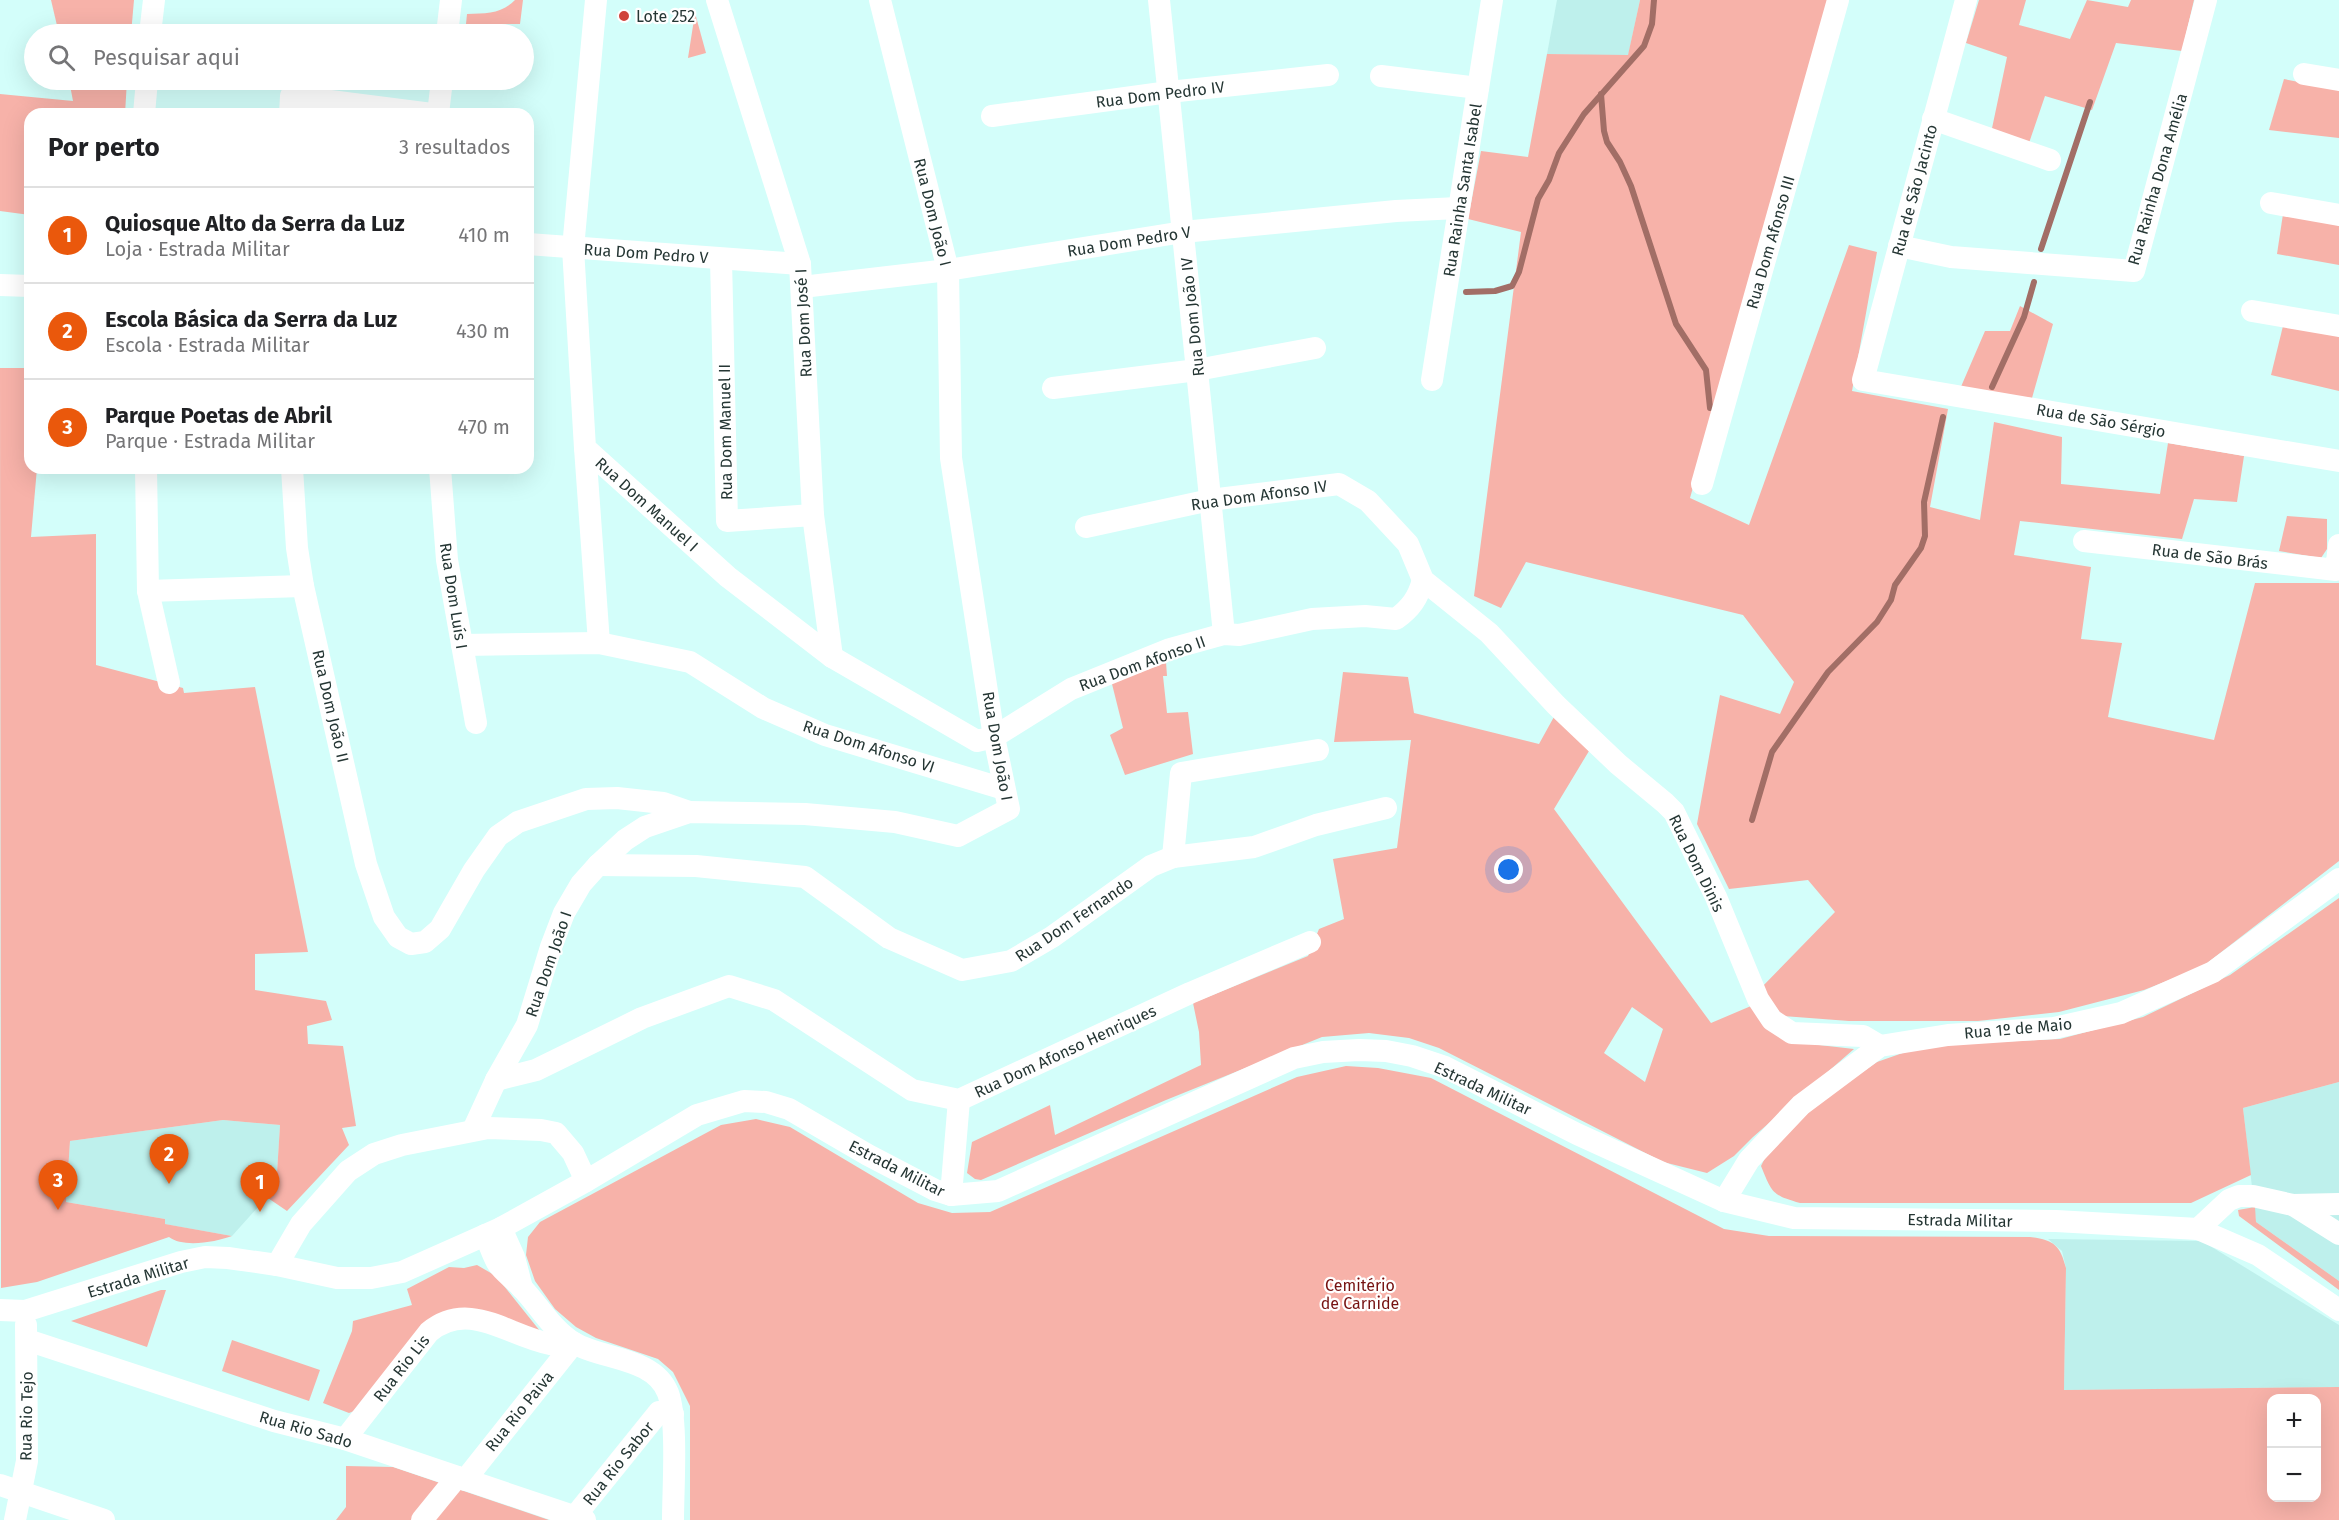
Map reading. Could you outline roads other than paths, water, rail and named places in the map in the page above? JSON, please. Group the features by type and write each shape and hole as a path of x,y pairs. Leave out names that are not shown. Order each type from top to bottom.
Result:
{"street":[{"path":"151,24 154,0"},
{"path":"448,24 451,0"},
{"name":"Rua Dom Manuel I","path":"596,0 573,248 585,448 728,577 832,657 977,741 994,737"},
{"name":"Rua Dom José I","path":"717,0 800,264 813,514 832,657"},
{"name":"Rua Dom João I","path":"473,1130 496,1080 527,1025 564,913 581,884 598,865 625,840 645,827 689,812 804,814 895,822 958,836 1009,809 994,737 951,458 948,270 880,0"},
{"name":"Rua Dom João IV","path":"1159,0 1224,634"},
{"name":"Rua Rainha Santa Isabel","path":"1432,380 1492,0"},
{"name":"Rua Dom Afonso III","path":"1702,484 1838,0"},
{"name":"Rua de São Jacinto","path":"1863,380 1966,0"},
{"name":"Rua Rainha Dona Amélia","path":"1899,246 1951,257 2134,271 2206,0"},
{"path":"2304,74 2339,80"},
{"name":"Rua Dom Pedro IV","path":"992,116 1169,92 1328,75"},
{"path":"1381,76 1478,88"},
{"path":"145,108 146,90"},
{"path":"439,108 441,90"},
{"path":"290,108 291,96 385,108"},
{"path":"1933,119 2050,160"},
{"path":"2271,203 2339,215"},
{"name":"Rua Dom Pedro V","path":"802,287 948,270 1183,232 1396,211 1458,208"},
{"name":"Rua Dom Pedro V","path":"534,245 800,264"},
{"name":"Rua Dom Manuel II","path":"721,258 728,521 813,514"},
{"path":"0,285 24,286"},
{"path":"2252,311 2339,326"},
{"path":"1053,388 1197,370 1315,348"},
{"name":"Rua de São Sérgio","path":"1863,380 2339,461"},
{"path":"585,448 599,643"},
{"path":"146,474 148,591 169,683"},
{"name":"Rua Dom João II","path":"292,474 297,548 303,586 366,864 384,917 398,937 411,944 425,942 440,929 474,870 498,836 518,822 586,799 616,798 663,803 689,812"},
{"name":"Rua Dom Luís I","path":"440,474 447,560 476,723"},
{"name":"Rua Dom Afonso IV","path":"1086,527 1210,500 1339,484 1368,501 1408,544 1423,580"},
{"name":"Rua de São Brás","path":"2084,541 2336,570 2339,545"},
{"name":"Rua Dom Afonso II","path":"994,737 1071,689 1170,650 1224,634 1239,635 1312,619 1365,616 1396,619 1410,608 1419,596 1423,580"},
{"name":"Rua Dom Dinis","path":"1423,580 1489,633 1564,712 1618,764 1674,812 1716,897 1758,999 1772,1020 1792,1034 1863,1036 1880,1046"},
{"path":"148,591 303,586"},
{"name":"Rua Dom Afonso VI","path":"462,645 599,643 690,662 763,708 825,735 1004,789"},
{"path":"1173,857 1181,773 1318,750"},
{"name":"Rua Dom Fernando","path":"598,865 696,866 805,877 889,938 962,970 1011,961 1052,938 1151,866 1173,857 1254,847 1316,825 1386,808"},
{"name":"Rua 1º de Maio","path":"1725,1201 1749,1160 1801,1105 1880,1046 1947,1035 2054,1028 2121,1014 2213,972 2339,879"},
{"name":"Rua Dom Afonso Henriques","path":"496,1080 536,1070 642,1018 729,986 774,1000 912,1090 959,1100 1190,993 1310,942"},
{"name":"Estrada Militar","path":"0,1310 25,1311 181,1262 206,1257 278,1265 338,1278 371,1278 402,1272 493,1232 586,1181 697,1115 744,1101 766,1102 789,1109 934,1191 951,1196 998,1191 1294,1058 1323,1052 1359,1050 1395,1053 1445,1068 1577,1134 1725,1201 1794,1218 2056,1221 2198,1229 2258,1255 2339,1310"},
{"path":"951,1196 959,1100"},
{"path":"278,1265 301,1224 348,1171 374,1154 402,1145 488,1128 556,1133 573,1153 586,1181"},
{"path":"2198,1229 2229,1200 2239,1196 2253,1196 2293,1205 2339,1204"},
{"path":"2293,1205 2339,1234"},
{"path":"493,1232 499,1266 522,1288 548,1320 574,1343 646,1368 663,1384 673,1414 673,1520"},
{"name":"Rua Rio Tejo","path":"15,1520 10,1488 27,1461 25,1311"},
{"name":"Rua Rio Lis","path":"345,1439 429,1332 445,1321 466,1318 551,1344 574,1343"},
{"name":"Rua Rio Sado","path":"27,1340 274,1421 345,1439 574,1518"},
{"name":"Rua Rio Paiva","path":"422,1520 461,1478 574,1343"},
{"name":"Rua Rio Sabor","path":"574,1518 660,1412 673,1414"},
{"path":"10,1488 104,1520"}],"waterway":[{"path":"1466,292 1495,291 1512,286 1519,272 1538,199 1549,180 1559,153 1584,114 1644,46 1652,24 1654,0"},
{"path":"1601,94 1607,142 1620,162 1631,186 1676,324 1706,370 1710,408"},
{"path":"2041,249 2090,102"},
{"path":"1992,387 2024,317 2034,282"},
{"path":"1752,820 1772,752 1828,672 1877,622 1891,600 1895,585 1921,548 1925,536 1924,502 1943,417"}],"place":[{"name":"Lote 252","path":"624,16"},
{"name":"Escola Básica da Serra da Luz","path":"169,1184"},
{"name":"Parque Poetas de Abril","path":"58,1210"},
{"name":"Quiosque Alto da Serra da Luz","path":"260,1212"}],"park label":[{"name":"Cemitério de Carnide","path":"1360,1294"}]}
